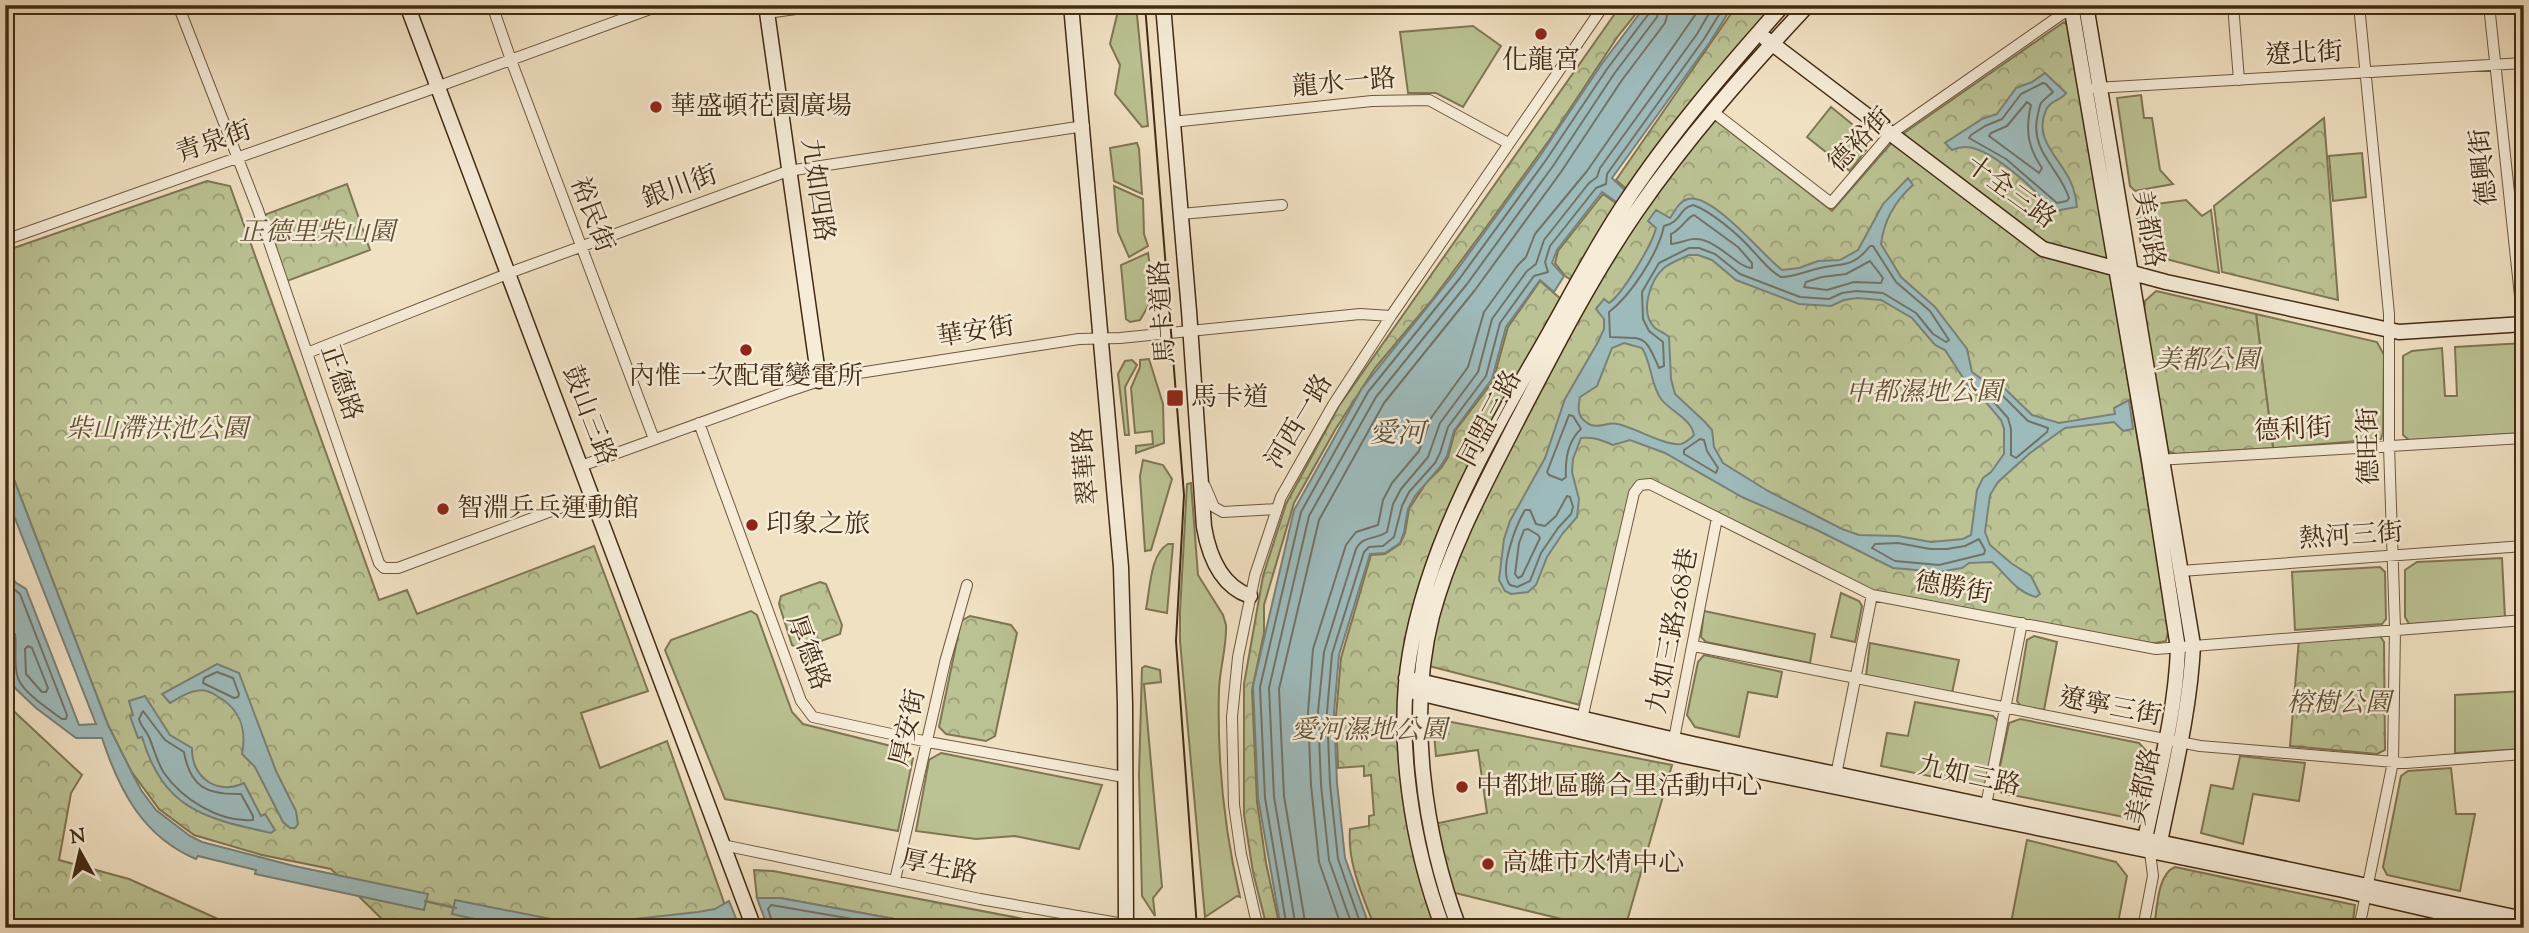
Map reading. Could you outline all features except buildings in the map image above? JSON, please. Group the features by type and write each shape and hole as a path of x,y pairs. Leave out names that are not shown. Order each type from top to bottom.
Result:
{"street":[{"name":"正德路","path":"178,5 238,156 379,563 384,568 398,568 592,496"},
{"name":"鼓山三路","path":"407,5 754,928"},
{"name":"裕民街","path":"492,5 580,247 654,439"},
{"name":"青泉街","path":"5,240 661,5"},
{"path":"766,9 824,5"},
{"name":"翠華路","path":"1071,5 1084,126 1121,567 1126,925"},
{"name":"馬卡道路","path":"1163,5 1205,527 1210,556 1233,588 1250,596"},
{"name":"河西一路","path":"1258,928 1241,854 1234,805 1231,749 1236,674 1250,596 1276,509 1334,405 1391,316 1604,5"},
{"name":"同盟三路","path":"1459,928 1439,897 1418,839 1404,719 1406,684 1417,616 1433,565 1455,512 1509,403 1623,205 1672,135 1783,5"},
{"name":"同盟三路","path":"1443,928 1426,789 1421,719 1422,688 1432,618 1446,572 1469,514 1578,306 1635,213 1712,111 1808,5"},
{"path":"2233,5 2239,80"},
{"name":"德旺街","path":"2359,5 2390,330 2389,446 2395,628 2393,762 2359,928"},
{"name":"德興街","path":"2489,5 2523,324"},
{"name":"美都路","path":"2079,7 2130,274 2156,460 2178,648 2152,844"},
{"name":"德裕街","path":"1712,111 1831,203 1889,135 2054,20 2079,7"},
{"name":"九如四路","path":"766,9 819,381"},
{"name":"十全三路","path":"1759,32 1889,135 2043,249 2130,274 2399,332 2523,324"},
{"name":"遼北街","path":"2093,88 2524,63"},
{"name":"美都路","path":"2093,88 2115,269 2181,571 2193,645 2180,743 2152,844"},
{"name":"龍水一路","path":"1172,121 1372,101 1429,100 1508,143"},
{"name":"銀川街","path":"307,353 508,274 788,171 1084,126"},
{"path":"1181,214 1282,205"},
{"name":"華安街","path":"581,466 819,381 1079,340 1360,314 1391,316"},
{"name":"厚德路","path":"699,423 803,706 813,717 928,742 1124,777"},
{"name":"德利街","path":"2156,460 2524,438"},
{"path":"1200,466 1211,501 1218,510 1276,509"},
{"name":"德勝街","path":"1582,719 1634,493 1640,485 1650,484 1872,595 2156,649 2395,628 2524,620"},
{"name":"九如三路268巷","path":"1673,746 1717,518"},
{"name":"熱河三街","path":"2181,571 2524,546"},
{"name":"厚安街","path":"895,880 945,662 967,586"},
{"path":"1835,781 1872,595"},
{"path":"1986,806 2022,623"},
{"name":"遼寧三街","path":"1694,646 2200,747 2406,763 2524,754"},
{"name":"九如三路","path":"1406,684 1835,781 2152,844"},
{"name":"九如三路","path":"1422,688 1582,719 1673,746"},
{"name":"九如三路","path":"1835,781 1986,806 2512,924"},
{"path":"1411,791 1426,789"},
{"path":"2143,928 2153,876 2152,844"},
{"name":"厚生路","path":"723,845 980,899 1147,928"}],"green space":[{"path":"1125,5 1136,5 1148,126 1142,127 1115,94 1120,65 1110,44 1117,15"},
{"path":"1621,5 1643,5 1618,36 1550,139 1487,226 1432,300 1375,368 1335,430 1294,503 1264,605 1264,633 1252,690 1257,802 1266,863 1280,928 1267,928 1253,872 1244,815 1244,684 1263,576 1286,504 1339,406"},
{"path":"1737,5 1779,5 1630,192 1616,180"},
{"name":"中都濕地公園","path":"2064,22 2069,27 2169,628 2166,641 2150,644 1872,595 1650,484 1640,485 1580,705 1429,666 1439,610 1472,523 1583,307 1640,215 1711,117 1832,211 1894,140"},
{"path":"1473,26 1501,46 1463,107 1436,93 1408,93 1400,32"},
{"path":"2141,95 2144,118 2152,118 2160,170 2173,184 2135,191 2130,186 2117,98"},
{"path":"1831,107 1868,137 1869,146 1850,171 1807,137"},
{"name":"美都公園","path":"2324,118 2338,300 2222,272 2214,206"},
{"path":"1137,143 1142,194 1114,181 1110,148"},
{"path":"2362,153 2366,197 2333,201 2329,156"},
{"name":"柴山滯洪池公園","path":"207,181 230,186 379,600 407,590 417,614 594,546 648,691 581,713 600,768 667,741 733,928 391,928 331,869 262,855 194,835 159,809 131,771 108,725 5,456 5,251"},
{"name":"正德里柴山園","path":"347,184 370,250 287,281 264,215"},
{"path":"1114,186 1143,199 1144,234 1148,246 1129,257 1118,232"},
{"path":"1603,194 1620,206 1573,281 1565,276 1555,263 1558,251"},
{"path":"2186,200 2202,216 2211,210 2219,273 2151,255 2141,246 2136,213 2142,206"},
{"path":"1148,253 1154,296 1140,320 1130,322 1126,319 1121,265"},
{"name":"愛河濕地公園","path":"1540,281 1562,300 1452,503 1433,544 1417,592 1409,630 1405,798 1417,871 1436,928 1375,928 1357,879 1350,842 1350,829 1369,826 1369,816 1374,815 1371,775 1364,776 1364,766 1338,768 1336,716 1341,658 1371,555 1385,554 1400,544 1405,533 1409,509 1448,457 1455,431 1493,381 1508,327"},
{"name":"美都公園","path":"2156,291 2256,314 2273,448 2176,454 2168,451 2144,316 2145,301"},
{"path":"2256,314 2377,342 2384,355 2381,439 2273,448"},
{"path":"2524,343 2524,433 2409,440 2403,435 2403,356 2412,351 2442,348 2445,396 2457,396 2455,347"},
{"path":"1149,359 1163,404 1164,443 1136,453 1136,446 1153,444 1152,431 1135,433 1131,388 1140,367 1140,360"},
{"path":"1132,360 1137,365 1125,387 1129,435 1125,435 1118,374 1125,361"},
{"path":"1143,460 1163,465 1172,479 1151,550 1145,551 1140,476"},
{"path":"1191,483 1198,575 1223,615 1226,625 1219,689 1219,741 1226,819 1240,897 1237,896 1205,917 1180,641 1187,484"},
{"path":"1168,544 1173,544 1167,613 1146,609 1154,564"},
{"path":"2502,558 2505,618 2409,624 2405,617 2405,570 2417,562"},
{"path":"2380,567 2385,572 2386,619 2382,624 2295,630 2292,572"},
{"path":"820,582 826,584 842,625 840,634 800,649 792,645 779,604 781,596"},
{"path":"1841,593 1859,601 1862,606 1855,642 1831,637"},
{"path":"751,611 757,615 792,712 803,724 907,750 913,758 898,831 725,799 665,650 671,640"},
{"path":"1704,611 1815,634 1810,663 1706,642 1701,637"},
{"path":"970,616 1011,625 1017,633 995,736 986,741 946,734 939,727 961,621"},
{"path":"2034,636 2057,642 2044,710 2021,706 2017,701 2027,640"},
{"name":"榕樹公園","path":"2380,636 2384,642 2385,750 2377,754 2290,746 2299,639"},
{"path":"1870,643 1959,660 1952,693 1866,676"},
{"path":"1704,655 1782,672 1777,697 1748,692 1739,737 1695,727 1687,715 1698,662"},
{"path":"1145,666 1160,670 1161,682 1144,684 1162,887 1153,898 1155,916 1142,896 1139,775 1142,668"},
{"path":"2524,691 2524,749 2455,753 2455,695"},
{"path":"1915,702 1993,716 1999,722 1986,783 1978,786 1881,766 1887,733 1908,736"},
{"path":"5,703 82,775 71,793 59,860 129,879 238,928 5,928"},
{"path":"1436,719 1672,765 1625,928 1598,928 1451,892 1434,824 1487,813 1478,750 1436,756 1433,722"},
{"path":"2020,719 2139,743 2149,754 2139,811 2124,817 2002,793 1996,786 2009,723"},
{"path":"941,753 1102,785 1079,849 1015,836 976,839 916,831 929,760"},
{"path":"2240,756 2305,763 2299,801 2253,794 2243,844 2201,833 2211,785 2233,789"},
{"path":"2451,768 2456,814 2475,814 2460,891 2387,875 2383,867 2401,776 2408,771"},
{"path":"2027,840 2116,862 2127,876 2117,928 2010,928"},
{"path":"2175,867 2355,905 2352,928 2154,928 2161,885 2169,871"},
{"path":"754,870 773,871 1071,928 944,928 780,898 757,898"}],"water":[{"name":"愛河","path":"1646,5 1733,5 1710,42 1612,178 1628,193 1621,205 1602,192 1557,250 1552,263 1564,276 1554,292 1540,280 1506,327 1492,379 1454,431 1447,456 1440,467 1415,496 1408,509 1400,543 1385,553 1370,554 1339,655 1334,713 1337,783 1345,858 1370,928 1281,928 1258,798 1253,686 1294,510 1362,388 1454,274"},
{"path":"2045,73 2066,93 2048,107 2042,127 2046,142 2071,183 2077,207 2049,212 2046,204 2030,186 1997,160 1972,148 1952,150 1945,143 1982,119 1997,114 2016,88"},
{"path":"1908,178 1913,185 1891,211 1881,244 1901,277 1935,307 1967,349 1972,372 1983,380 1999,383 2032,415 2059,423 2115,414 2114,408 2129,400 2133,429 2123,431 2114,422 2065,428 2030,453 1998,482 1990,495 1985,532 1990,545 2031,576 2040,594 2036,597 2023,591 1992,562 1969,563 1962,568 1939,572 1893,568 1742,497 1665,453 1630,440 1613,445 1586,438 1581,438 1573,459 1572,472 1579,499 1577,517 1547,557 1536,585 1528,592 1511,594 1505,591 1499,580 1504,539 1510,521 1545,458 1565,399 1604,329 1604,319 1596,309 1604,299 1609,303 1615,298 1636,268 1654,235 1656,228 1648,221 1656,210 1670,218 1682,202 1688,199 1710,205 1782,270 1799,268 1818,261 1840,260 1858,250 1883,204","holes":["1689,255 1712,260 1736,280 1799,304 1831,306 1857,298 1881,300 1912,318 1935,345 1945,350 1971,390 1985,401 2001,420 2004,429 2004,454 1983,478 1977,490 1971,535 1963,539 1931,542 1898,536 1859,535 1768,491 1723,463 1714,447 1712,430 1675,394 1671,379 1669,337 1655,328 1648,314 1648,297 1654,280 1664,268","1624,343 1642,348 1661,399 1692,429 1694,435 1687,442 1674,444 1618,424 1594,426 1581,417 1580,397 1597,386 1612,348"]},
{"path":"5,456 108,725 141,790 156,810 202,842 294,866 428,894 424,910 255,874 256,870 198,856 196,859 177,850 147,825 136,810 116,776 102,738 76,738 16,689 10,679 5,555 15,582 26,589 79,725 96,724 5,493"},
{"path":"217,664 239,673 276,771 296,811 298,824 295,828 290,828 283,822 255,767 242,754 242,728 231,707 215,695 199,690 170,703 162,694"},
{"path":"145,696 170,735 192,748 196,768 201,775 215,785 224,787 244,783 261,816 265,814 275,830 271,833 226,822 190,807 175,796 162,781 142,737 138,738 130,716 133,715 129,701"},
{"path":"757,898 780,898 944,928 832,928 798,923 768,928"},
{"path":"455,900 581,925 698,912 715,909 729,901 737,921 670,928 516,928 452,914"}],"waterway":[{"path":"425,901 456,908"}],"tram line":[{"path":"1145,5 1184,495 1176,641 1197,928"}],"place":[{"name":"化龍宮","path":"1541,34"},
{"name":"華盛頓花園廣場","path":"656,107"},
{"name":"內惟一次配電變電所","path":"746,350"},
{"name":"馬卡道","path":"1175,398"},
{"name":"智淵乒乓運動館","path":"443,509"},
{"name":"印象之旅","path":"752,525"},
{"name":"中都地區聯合里活動中心","path":"1462,787"},
{"name":"高雄市水情中心","path":"1488,864"}]}
